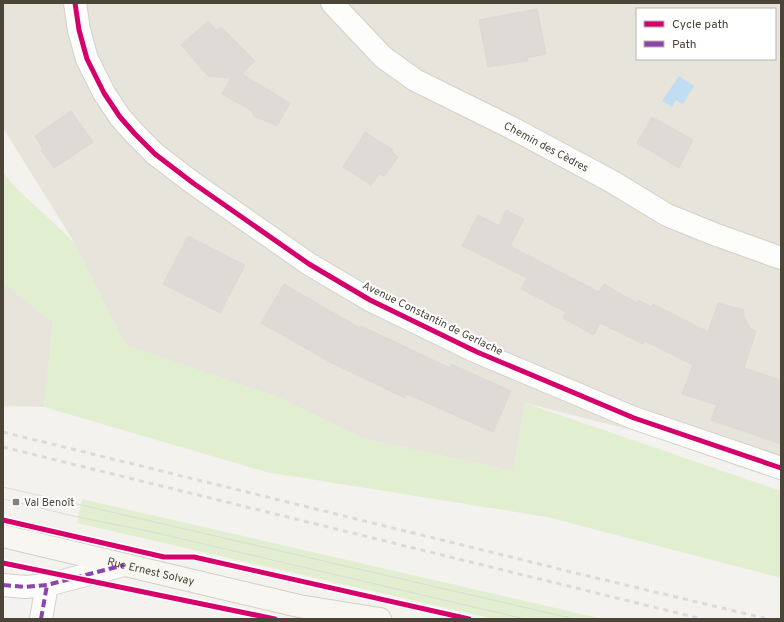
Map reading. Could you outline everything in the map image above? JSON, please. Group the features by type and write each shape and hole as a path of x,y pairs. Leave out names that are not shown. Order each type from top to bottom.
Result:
{"street":[{"name":"Avenue Constantin de Gerlache","path":"75,3 79,30 87,59 104,93 120,117 135,134 155,154 193,183 309,264 370,300 477,352 634,418 781,468"},
{"name":"Chemin des Cèdres","path":"332,3 383,57 415,80 512,128 611,181 667,215 781,258"},
{"name":"Rue Ernest Solvay","path":"3,536 299,606 380,619"},
{"path":"3,585 25,587 47,585 124,565"},
{"path":"41,619 47,585"},
{"name":"Rue Ernest Solvay","path":"299,606 330,619"}],"shaded area":[{"path":"3,3 781,3 781,468 525,403 513,471 364,439 275,396 125,345 74,242 3,128"},
{"path":"3,283 53,322 44,407 3,406"}],"green space":[{"path":"3,172 13,185 74,242 126,345 275,396 364,439 513,471 525,403 781,491 781,578 547,517 266,472 44,407 53,322 3,283"},
{"path":"82,499 603,619 494,619 77,523"}],"water":[{"path":"679,76 694,86 683,104 676,100 672,107 662,101"}],"building":[{"path":"537,9 546,54 527,58 528,61 488,67 479,20"},
{"path":"208,21 216,30 221,27 255,61 242,74 290,103 277,126 254,116 252,111 222,94 231,78 208,76 181,45"},
{"path":"71,111 93,142 54,168 41,150 43,149 35,136"},
{"path":"652,117 693,140 679,168 637,143"},
{"path":"365,132 393,150 391,151 398,157 384,176 379,174 371,185 343,167"},
{"path":"506,210 524,219 510,246 599,292 604,284 637,303 638,300 652,307 653,304 708,332 718,303 744,310 744,316 750,328 756,331 744,368 781,380 781,444 711,420 717,405 682,394 693,365 645,341 643,344 600,323 594,335 563,318 566,312 521,289 527,278 462,246 478,215 499,226"},
{"path":"188,236 245,265 220,313 163,284"},
{"path":"284,284 360,328 361,326 450,368 451,364 511,391 493,432 407,394 405,398 332,363 261,323"}],"tram line":[{"path":"3,487 575,619"},
{"path":"3,499 78,517 148,531 525,619"}],"railway":[{"path":"3,432 768,619"},
{"path":"3,447 702,619"}],"marked path":[{"path":"3,585 25,587 47,585 124,565"},
{"path":"41,619 47,585"}],"cycle path":[{"path":"75,3 79,30 87,59 104,93 120,117 135,134 155,154 193,183 309,264 370,300 477,352 634,418 781,468"},
{"path":"3,520 164,557 194,557 469,619"},
{"path":"3,563 275,619"}],"place":[{"name":"Val Benoît","path":"16,502"}]}
